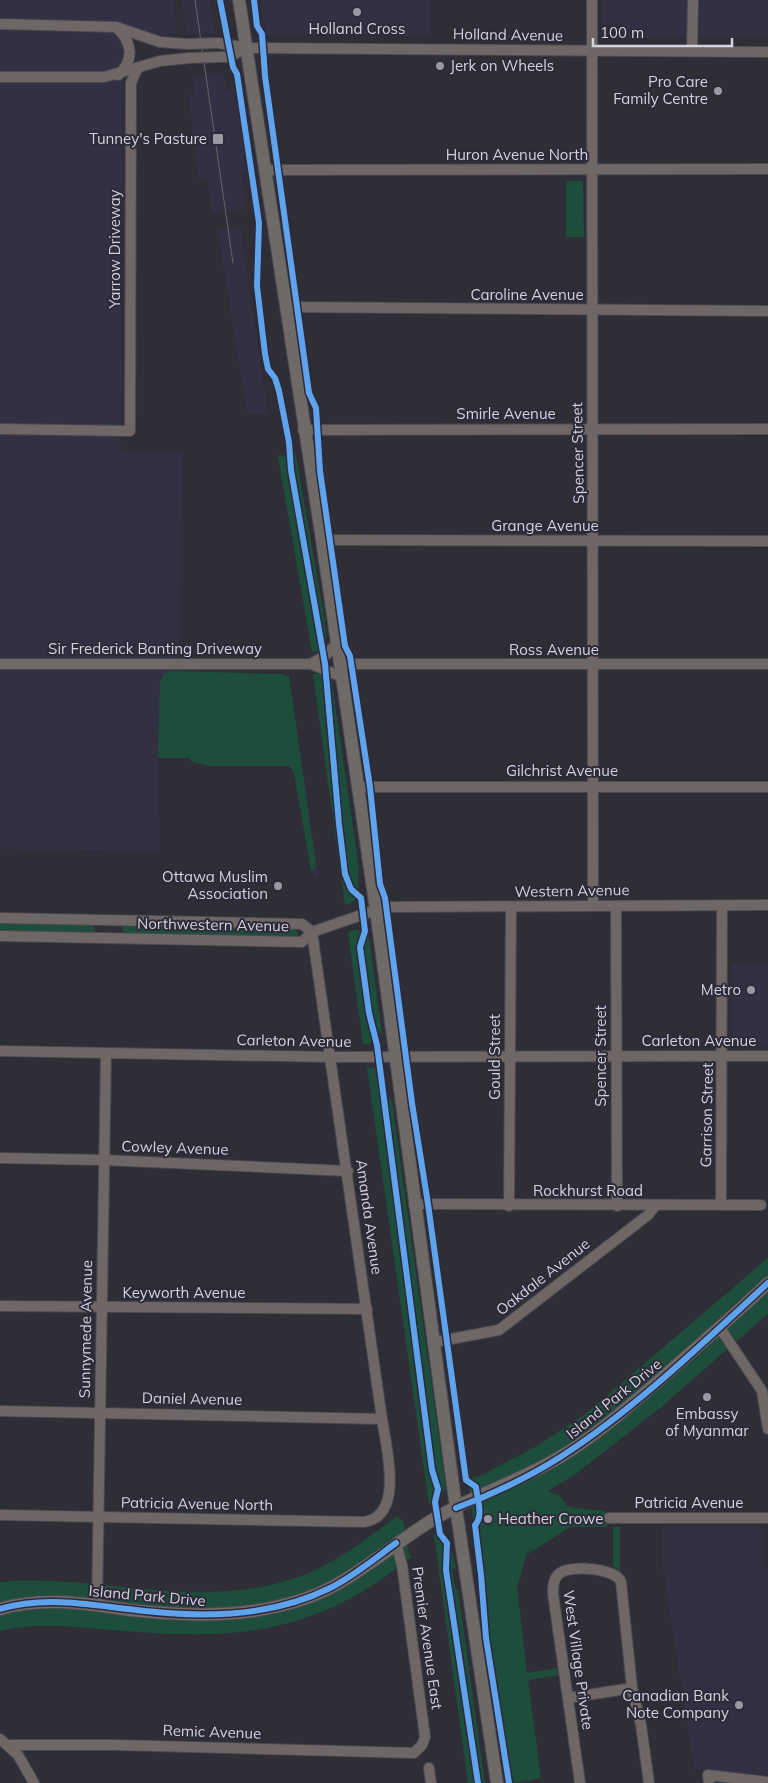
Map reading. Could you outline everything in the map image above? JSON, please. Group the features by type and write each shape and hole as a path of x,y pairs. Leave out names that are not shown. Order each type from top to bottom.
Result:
{"main road":[{"path":"239,0 304,430 308,446 376,910 414,1204 496,1783"},
{"name":"Island Park Drive","path":"0,1609 45,1601 194,1614 239,1613 272,1608 329,1588 432,1521 456,1508 522,1479 562,1456 615,1418 720,1328 768,1283"}],"street":[{"name":"Spencer Street","path":"592,0 593,906"},
{"path":"692,0 692,51"},
{"path":"0,24 116,27 160,42 187,44 218,43 247,48"},
{"path":"116,27 126,38 130,51 127,65 118,75"},
{"path":"0,77 104,77 118,75 160,61 232,56 247,48"},
{"name":"Holland Avenue","path":"247,48 768,52"},
{"name":"Yarrow Driveway","path":"0,428 130,431 131,84 137,69"},
{"name":"Huron Avenue North","path":"266,170 768,169"},
{"name":"Caroline Avenue","path":"286,308 768,311"},
{"name":"Smirle Avenue","path":"304,430 768,429"},
{"name":"Grange Avenue","path":"322,540 768,541"},
{"path":"311,664 326,656 337,643"},
{"name":"Sir Frederick Banting Driveway","path":"0,664 283,663 311,664 341,670"},
{"name":"Ross Avenue","path":"341,670 768,664"},
{"name":"Gilchrist Avenue","path":"357,787 768,787"},
{"name":"Western Avenue","path":"376,910 391,907 768,905"},
{"name":"Spencer Street","path":"616,906 617,1206"},
{"name":"Garrison Street","path":"721,1205 722,906"},
{"name":"Gould Street","path":"509,1206 511,907"},
{"name":"Northwestern Avenue","path":"0,936 302,942 312,932 376,910"},
{"name":"Northwestern Avenue","path":"0,918 302,924 312,932"},
{"path":"109,938 110,921"},
{"name":"Amanda Avenue","path":"312,932 348,1171 390,1481 386,1506"},
{"name":"Carleton Avenue","path":"0,1051 331,1057 768,1056"},
{"name":"Sunnymede Avenue","path":"97,1605 106,1053"},
{"name":"Cowley Avenue","path":"0,1158 104,1160 348,1171"},
{"name":"Rockhurst Road","path":"414,1204 509,1206 761,1205"},
{"name":"Oakdale Avenue","path":"435,1342 499,1330 644,1218 655,1206"},
{"name":"Keyworth Avenue","path":"0,1306 367,1309"},
{"path":"720,1328 762,1391 768,1429"},
{"name":"Daniel Avenue","path":"0,1411 382,1419"},
{"name":"Patricia Avenue North","path":"0,1516 364,1522 380,1517 386,1506"},
{"name":"Patricia Avenue","path":"610,1518 768,1518"},
{"name":"Premier Avenue East","path":"401,1540 402,1565 425,1737 422,1745 414,1753"},
{"name":"West Village Private","path":"580,1783 553,1588 559,1573 568,1570 604,1570 620,1578 632,1688 641,1725 649,1783"},
{"path":"568,1698 632,1688"},
{"path":"0,1740 9,1745 18,1755 34,1783"},
{"name":"Remic Avenue","path":"9,1745 116,1745 414,1753"},
{"path":"429,1768 432,1783"},
{"path":"708,1779 768,1782"}],"shaded area":[{"name":"Tunney's Pasture","path":"0,0 173,0 178,34 122,36 121,452 182,452 179,671 289,676 319,876 314,875 293,758 158,758 160,851 0,849"},
{"path":"182,0 209,0 216,34 186,34"},
{"path":"261,0 430,0 430,36 266,35"},
{"path":"603,0 768,0 768,37 606,37 602,34"},
{"path":"223,73 227,92 234,91 238,110 246,170 241,171 245,202 243,209 212,213 207,177 198,178 189,96 195,95 192,77"},
{"path":"240,227 268,414 247,414 218,230"},
{"path":"732,964 768,964 768,1047 733,1046"},
{"path":"663,1527 764,1527 764,1569 768,1570 768,1775 694,1769 663,1567"}],"green space":[{"path":"566,181 583,181 584,237 566,237"},
{"path":"296,455 325,621 326,639 319,651 312,652 278,456"},
{"path":"171,671 281,674 289,676 316,866 314,870 311,870 294,773 289,766 210,766 192,762 189,758 158,758 160,682 164,674"},
{"path":"313,674 324,675 332,683 359,869 358,894 356,899 345,905"},
{"path":"0,922 92,924 95,930 93,933 0,931"},
{"path":"127,924 294,927 297,929 298,935 293,937 127,933 123,931 122,926"},
{"path":"359,930 369,938 382,1033 370,1033 371,1042 368,1045 363,1044 348,932"},
{"path":"367,1067 375,1068 377,1080 385,1080 387,1096 392,1101 446,1489 429,1505"},
{"path":"768,1258 768,1314 660,1408 576,1474 548,1491 560,1496 567,1506 606,1511 607,1527 570,1527 526,1555 517,1588 527,1673 558,1668 559,1675 528,1680 541,1778 508,1783 468,1479 482,1475 537,1446 585,1414"},
{"path":"398,1516 403,1521 409,1555 412,1557 362,1592 304,1618 275,1626 217,1634 156,1633 46,1626 31,1626 0,1631 0,1582 76,1582 189,1592 263,1587 314,1571 352,1549"},
{"path":"613,1527 620,1527 620,1572 613,1566"},
{"path":"438,1534 448,1539 456,1568 452,1569 456,1590 458,1590 485,1783 468,1783 434,1535"}],"tram line":[{"path":"195,0 233,263"}],"cycle path":[{"path":"220,0 233,67 237,74 259,223 257,286 265,354 268,369 275,378 279,391 289,442 291,470 325,664 345,874 351,889 361,898 365,931 360,947 369,1013 377,1045 432,1470 438,1489 435,1502 440,1534 447,1543 446,1570 478,1783"},
{"path":"254,0 257,26 262,34 265,76 309,393 316,408 320,471 345,646 350,656 370,787 380,884 385,898 412,1103 428,1204 466,1480 476,1487 479,1507 479,1517 475,1525 486,1638 509,1783"},
{"path":"456,1508 524,1478 562,1456 589,1437 668,1374 768,1283"},
{"path":"0,1609 32,1603 64,1602 179,1614 231,1614 257,1611 282,1606 330,1588 356,1573 396,1543"}],"place":[{"name":"Holland Cross","path":"357,12"},
{"name":"Jerk on Wheels","path":"440,66"},
{"name":"Pro Care Family Centre","path":"718,91"},
{"name":"Tunney's Pasture","path":"218,139"},
{"name":"Ottawa Muslim Association","path":"278,886"},
{"name":"Metro","path":"751,990"},
{"name":"Embassy of Myanmar","path":"707,1397"},
{"name":"Heather Crowe","path":"488,1519"},
{"name":"Canadian Bank Note Company","path":"739,1705"}]}
